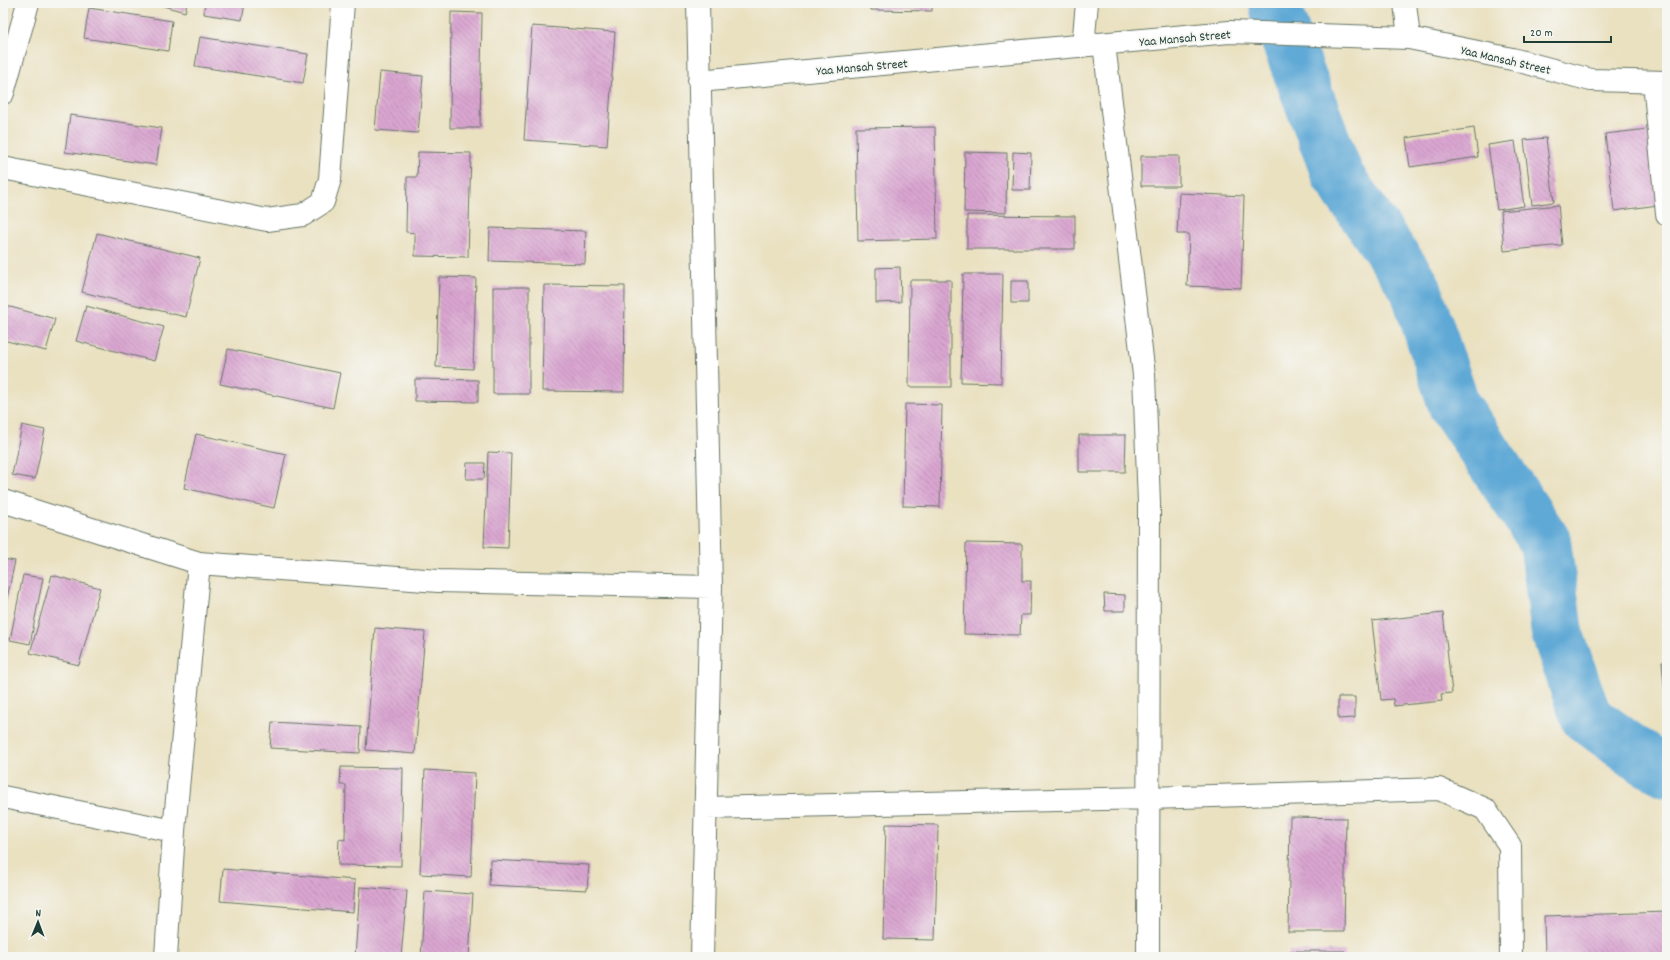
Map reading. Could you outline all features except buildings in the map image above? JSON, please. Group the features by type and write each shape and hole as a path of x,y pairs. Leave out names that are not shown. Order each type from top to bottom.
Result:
{"street":[{"path":"3,93 28,3"},
{"path":"3,168 267,220 303,215 323,202 330,179 343,3"},
{"path":"698,3 711,588 702,957"},
{"path":"1088,3 1144,375 1149,503 1148,957"},
{"path":"1405,3 1409,38"},
{"name":"Yaa Mansah Street","path":"699,81 1229,32 1409,38 1512,59 1591,80 1660,82"},
{"path":"1660,82 1666,214"},
{"path":"3,501 199,563 438,581 711,588"},
{"path":"166,957 174,831 199,563"},
{"path":"706,808 1149,798 1439,789 1485,809 1510,846 1511,957"},
{"path":"3,796 174,831"}],"waterway":[{"path":"1275,3 1277,14 1338,176 1415,287 1454,405 1545,541 1557,633 1586,717 1644,759 1667,771"}]}
